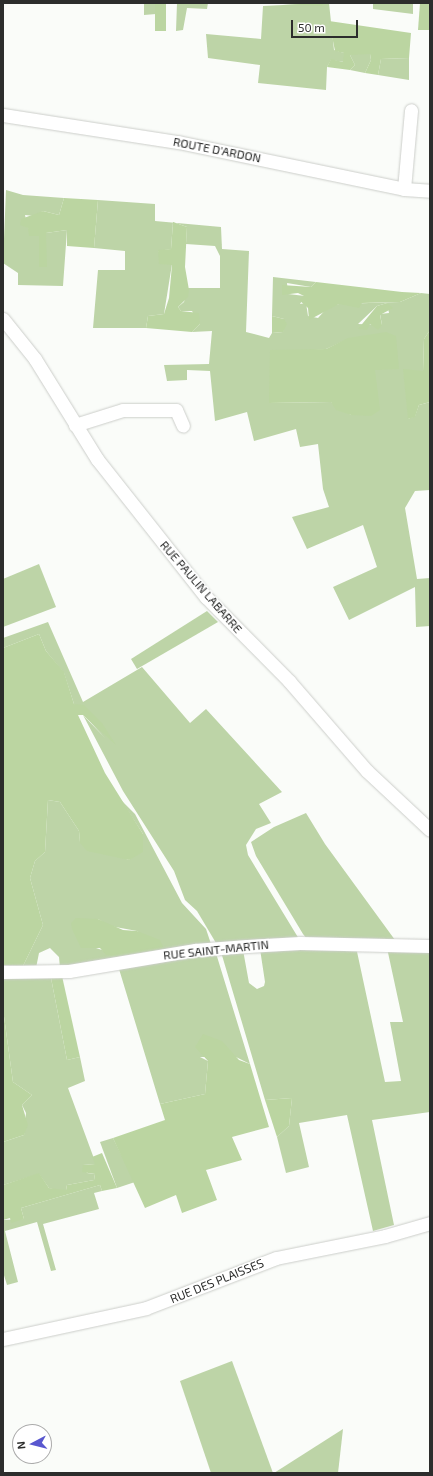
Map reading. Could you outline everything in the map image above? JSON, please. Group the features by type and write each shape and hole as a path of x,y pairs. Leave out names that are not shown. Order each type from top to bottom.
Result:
{"street":[{"path":"404,189 411,110"},
{"name":"ROUTE D'ARDON","path":"3,115 178,142 404,189 430,191"},
{"name":"RUE PAULIN LABARRE","path":"3,319 35,359 75,425 131,504 213,604 289,681 367,771 430,830"},
{"path":"75,425 123,410 176,410 183,426"},
{"name":"RUE SAINT-MARTIN","path":"3,972 69,971 195,950 300,943 430,946"},
{"name":"RUE DES PLAISSES","path":"3,1338 146,1308 276,1258 385,1236 430,1222"}],"green space":[{"path":"144,3 155,3 156,14 144,15"},
{"path":"155,3 166,3 166,31 155,31"},
{"path":"177,3 208,3 207,9 187,8 183,30 176,31"},
{"path":"263,3 324,3 322,6"},
{"path":"329,3 334,50 344,53 344,62 331,60 327,67 326,90 258,83 260,65 208,58 206,34 261,39 263,6"},
{"path":"373,3 413,3 413,14 373,9"},
{"path":"420,3 430,3 430,30 418,30"},
{"path":"329,21 411,33 409,58 381,59 378,75 365,73 371,60 370,54 350,55 355,65 350,70 327,67 331,59 343,62 344,53 335,51"},
{"path":"354,53 370,54 371,60 365,73 350,70 355,65 350,55"},
{"path":"409,58 409,80 378,75 381,59"},
{"path":"6,190 23,195 64,198 59,215 43,211 35,216 25,215 28,228 39,236 39,266 46,233 67,230 63,286 18,285 18,273 3,263"},
{"path":"64,198 98,200 94,248 67,246 67,230 46,233 47,267 39,267 39,236 29,236 28,228 20,225 21,219 43,211 59,215"},
{"path":"98,200 155,204 155,221 173,223 171,249 158,251 172,264 164,314 148,316 146,328 93,328 98,270 125,270 125,251 94,248"},
{"path":"173,222 187,227 185,267 189,290 188,297 178,307 181,311 199,313 200,324 192,332 146,328 148,316 164,314 169,298 172,265 159,264 158,250 171,249"},
{"path":"175,223 221,227 222,249 249,251 246,332 269,338 272,333 283,332 284,319 272,316 273,277 316,282 311,287 287,283 288,294 305,296 300,304 306,303 308,316 318,318 328,307 339,304 400,302 421,293 430,294 430,330 424,339 423,371 408,419 415,416 419,405 430,402 430,490 415,491 405,508 417,579 430,578 430,626 416,627 415,587 349,620 333,587 377,567 363,525 307,549 292,517 329,507 323,489 318,444 300,447 296,429 254,441 247,412 215,421 210,371 187,370 187,380 167,381 164,365 209,364 212,331 192,332 200,324 192,311 181,311 178,307 184,302 188,288 220,288 220,256 215,246 186,244 187,227","holes":["387,303 389,313 380,314 382,325 358,324 377,306","348,339 371,415 351,415 331,402 269,403 302,351 326,349"]},
{"path":"316,282 421,293 400,302 362,303 359,308 339,304 309,320 308,308 299,300 304,296 298,293 282,295 282,285 311,287"},
{"path":"387,303 393,308 380,315 382,325 378,330 370,324 367,330 358,329 377,306"},
{"path":"272,316 284,319 287,324 283,332 272,333"},
{"path":"430,330 430,402 419,405 415,417 408,419 403,369 423,371 424,339"},
{"path":"386,332 396,336 399,369 375,370 380,410 371,416 351,415 336,410 331,402 269,403 270,350 326,349 348,338"},
{"path":"39,564 56,607 3,627 3,579"},
{"path":"207,611 218,622 137,669 131,659"},
{"path":"48,622 83,702 142,667 190,723 206,709 282,792 259,804 271,823 256,829 246,845 248,855 299,939 216,943 197,911 185,900 174,871 123,791 83,715 105,738 74,704 64,673 46,651 39,634 3,648 3,638"},
{"path":"39,634 46,651 64,672 74,704 84,705 102,723 116,745 83,715 78,715 105,773 143,834 143,852 129,860 87,851 80,843 79,831 60,802 48,800 45,852 35,861 30,878 43,925 23,966 3,965 3,648"},
{"path":"48,800 60,802 79,831 80,842 129,860 143,834 121,800 135,814 182,903 206,929 211,944 165,951 137,931 110,926 98,919 93,947 123,957 60,968 59,957 50,948 39,953 36,968 23,966 43,925 30,878 35,861 45,852"},
{"path":"306,813 325,844 395,940 307,939 303,934 256,856 251,842 274,827"},
{"path":"76,918 98,919 123,930 137,931 160,940 165,951 122,957 106,955 100,948 81,948 72,929 71,923"},
{"path":"356,947 385,1082 401,1081 390,1022 403,1022 387,948 430,950 430,1112 372,1120 394,1225 373,1231 347,1115 299,1123 309,1167 286,1173 277,1137 289,1126 292,1098 265,1100 221,952 243,950 249,983 257,989 264,986 265,982 260,949"},
{"path":"215,950 250,1064 236,1057 200,1057 208,1061 205,1094 160,1104 119,969"},
{"path":"62,976 80,1057 67,1060 51,978"},
{"path":"3,977 51,978 67,1060 80,1057 85,1081 68,1088 96,1164 83,1165 87,1173 95,1174 94,1180 67,1185 66,1190 60,1191 49,1188 39,1174 3,1185 3,1142 24,1135 26,1113 22,1105 32,1095 13,1082 3,1009"},
{"path":"3,1009 13,1082 32,1095 22,1105 28,1125 24,1135 3,1142"},
{"path":"203,1034 222,1041 239,1060 250,1064 269,1127 232,1137 242,1160 206,1170 217,1200 182,1213 176,1195 145,1208 113,1138 165,1120 160,1104 205,1094 208,1061 195,1047"},
{"path":"292,1098 289,1126 277,1137 265,1100"},
{"path":"113,1138 135,1182 117,1188 100,1142"},
{"path":"102,1153 117,1188 102,1191 100,1185 21,1208 24,1219 11,1223 10,1218 3,1220 3,1185 39,1173 49,1188 66,1190 67,1185 94,1180 95,1174 82,1172 83,1165 95,1164 92,1157"},
{"path":"100,1185 102,1191 94,1193 99,1209 43,1224 56,1270 51,1271 37,1222 5,1231 18,1282 7,1285 3,1272 3,1220 24,1219 21,1208"},
{"path":"232,1361 273,1473 211,1473 180,1381"},
{"path":"343,1429 338,1473 274,1473"}]}
